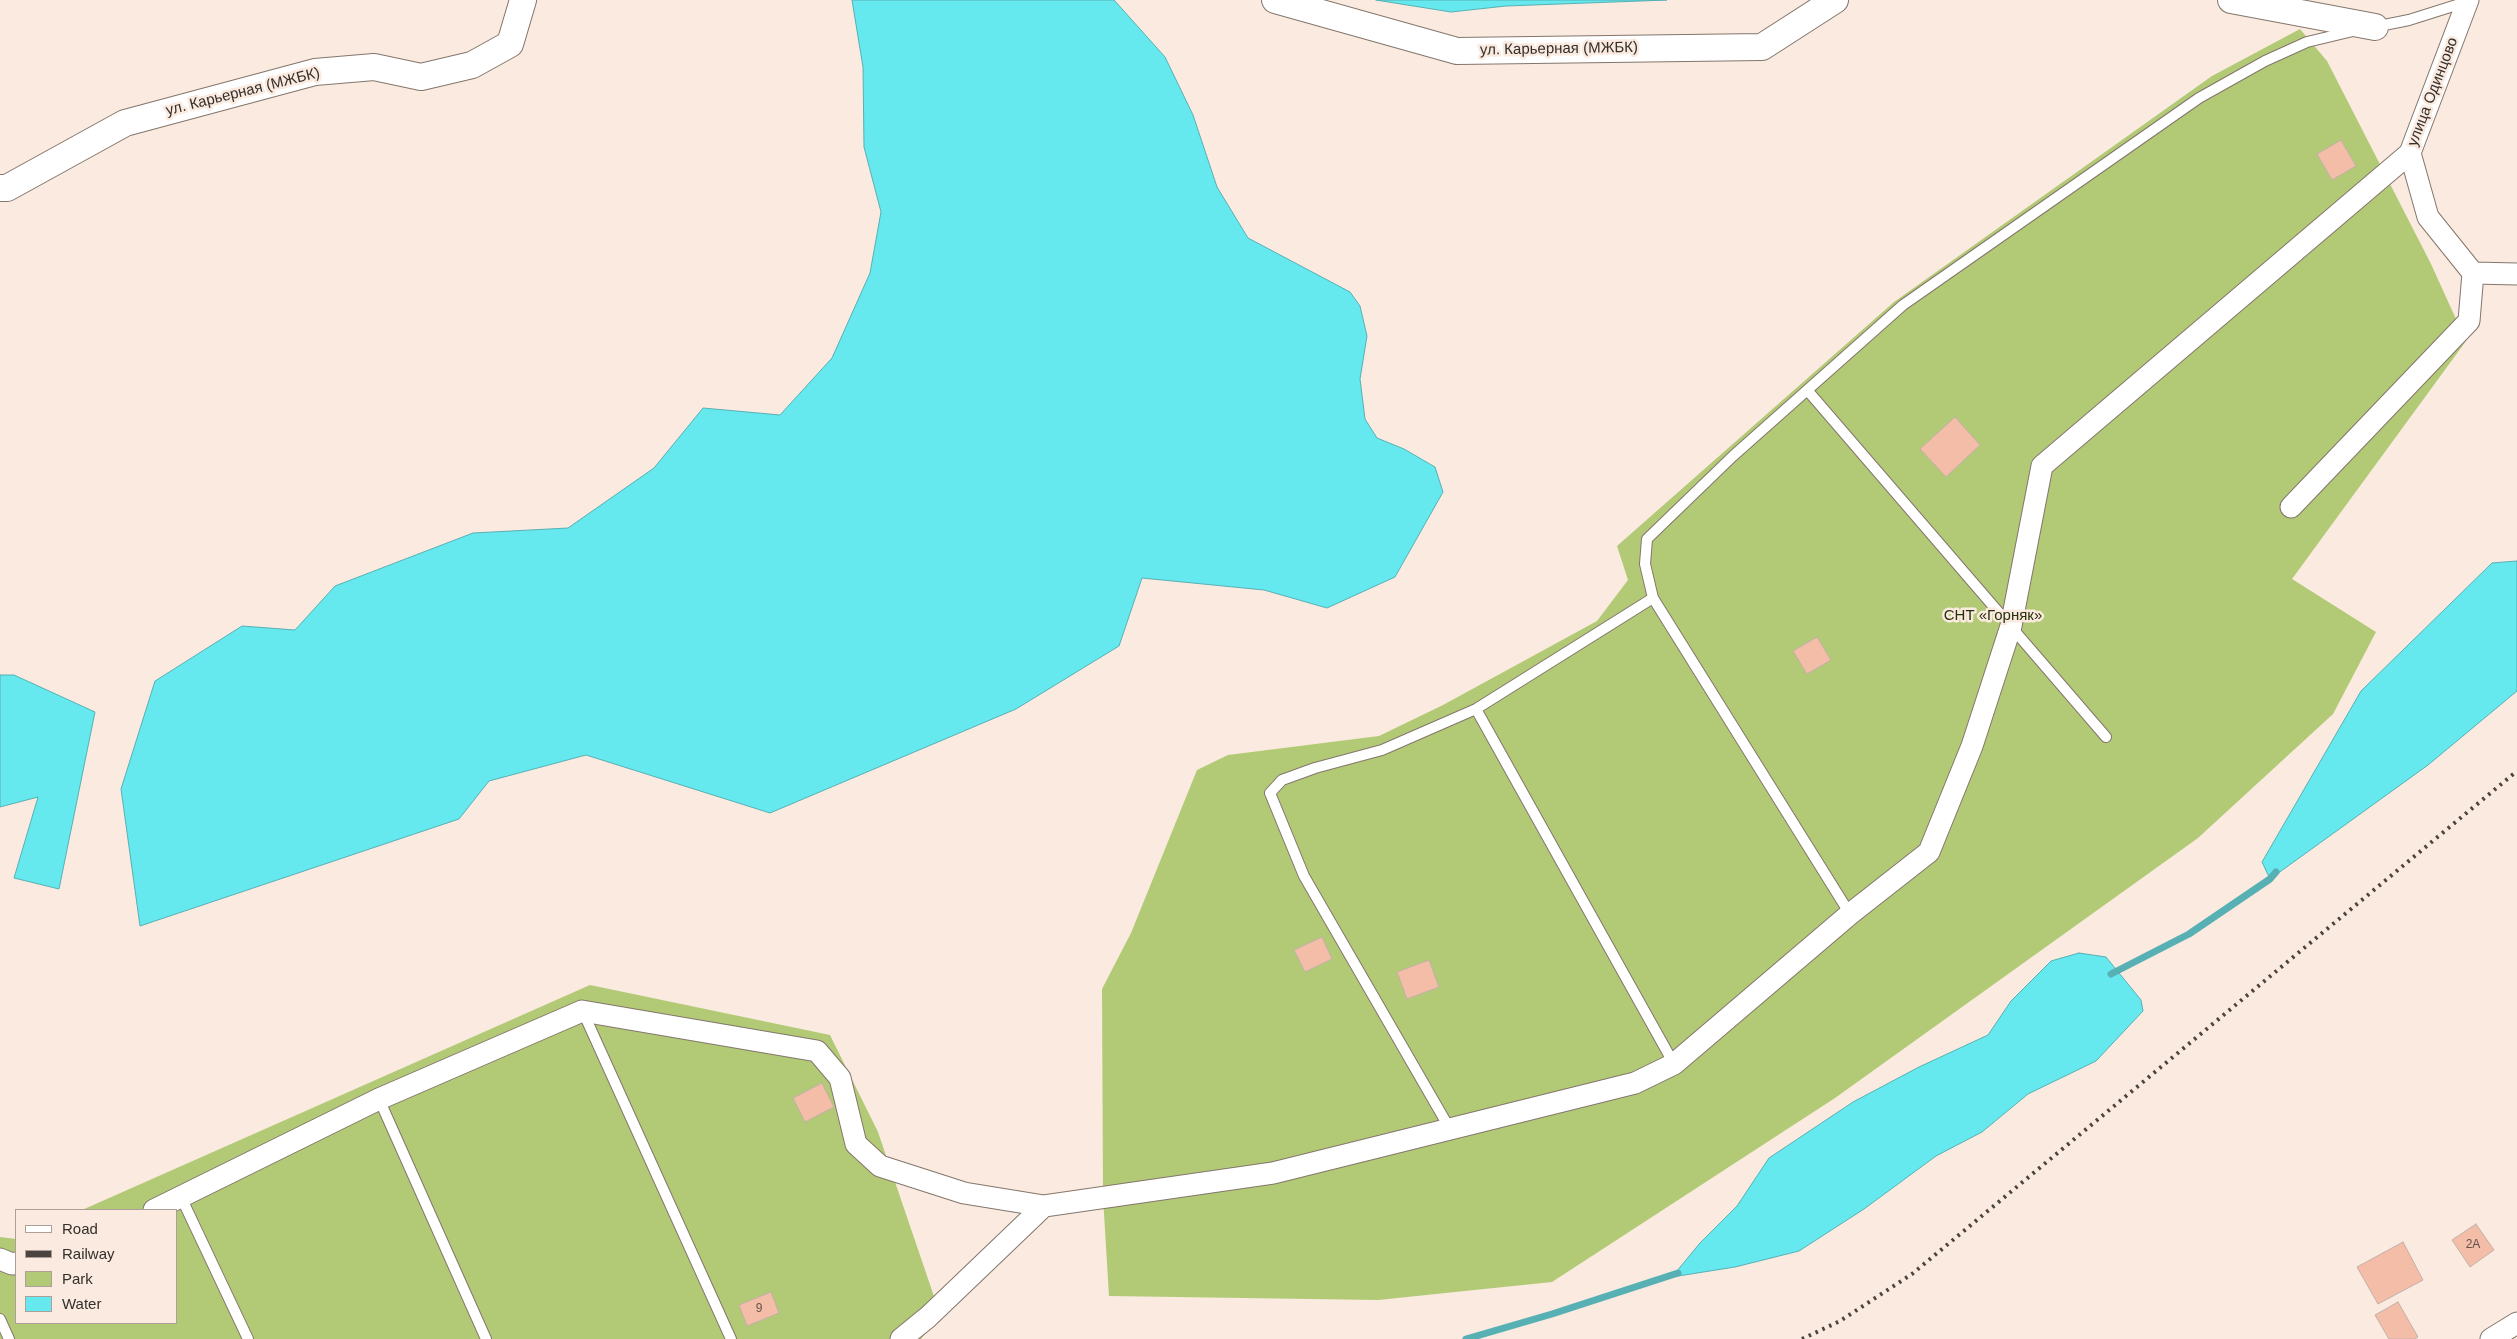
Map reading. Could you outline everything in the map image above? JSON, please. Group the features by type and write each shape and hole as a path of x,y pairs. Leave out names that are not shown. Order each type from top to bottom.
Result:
{"street":[{"name":"ул. Карьерная (МЖБК)","path":"0,188 7,188 124,122 315,72 374,67 420,77 472,65 510,44 523,0"},
{"name":"ул. Карьерная (МЖБК)","path":"1276,0 1456,51 1762,47 1835,0"},
{"path":"2231,0 2375,27"},
{"name":"улица Одинцово","path":"2468,1 2410,153 2428,218 2472,273"},
{"path":"156,1209 379,1099 582,1011 817,1051 840,1078 856,1144 880,1166 964,1193 1044,1206 1273,1173 1636,1083 1674,1064 1850,914 1929,852 1972,746 2011,626 2042,466 2410,153"},
{"path":"2291,507 2469,321 2472,273 2517,274"},
{"path":"901,1339 928,1317 1044,1206"},
{"path":"0,1259 12,1264 15,1263"},
{"path":"2491,1339 2517,1323"}],"lane":[{"path":"1850,914 1653,598 1645,564 1647,540 1733,456 1903,305 2199,98 2265,61 2307,42 2409,20 2468,1"},
{"path":"1808,391 2106,737"},
{"path":"1450,1129 1304,876 1270,792 1282,780 1315,768 1382,750 1476,709 1653,598"},
{"path":"1476,709 1674,1064"},
{"path":"582,1011 731,1339"},
{"path":"379,1099 486,1339"},
{"path":"181,1197 248,1339"},
{"path":"0,1319 9,1339"}],"green space":[{"name":"СНТ «Горняк»","path":"2300,29 2327,61 2431,264 2466,341 2292,579 2376,632 2333,714 2198,838 1835,1098 1552,1282 1378,1300 1109,1296 1103,1197 1102,989 1131,933 1197,770 1228,755 1379,736 1443,705 1597,621 1628,580 1617,546 1894,302 2212,76"},
{"path":"590,985 830,1035 878,1132 940,1314 921,1339 0,1339 0,1237 15,1239 15,1324 178,1324 178,1209 84,1209"}],"water":[{"path":"852,0 1114,0 1165,57 1193,115 1217,187 1248,238 1350,292 1360,306 1367,336 1360,379 1365,419 1377,438 1404,449 1435,467 1443,492 1395,577 1327,608 1264,590 1142,578 1119,646 1016,709 770,813 586,755 489,781 459,819 140,926 121,789 155,681 242,626 295,630 335,586 473,533 568,528 654,468 703,408 780,415 832,358 870,273 881,212 864,147 863,67"},
{"path":"1376,0 1667,0 1506,6 1451,12"},
{"path":"2517,561 2517,691 2428,765 2270,879 2262,862 2361,691 2492,563"},
{"path":"0,675 14,675 95,712 59,889 14,878 38,797 0,807"},
{"path":"2079,953 2106,957 2141,1000 2143,1011 2096,1061 2028,1094 1982,1132 1936,1156 1864,1209 1799,1251 1735,1267 1672,1277 1700,1243 1737,1206 1769,1158 1853,1102 1919,1067 1988,1035 2011,1001 2051,961"}],"building":[{"path":"2341,140 2356,166 2332,180 2317,154"},
{"path":"1955,417 1980,445 1946,477 1920,449"},
{"path":"1817,637 1831,660 1807,674 1793,651"},
{"path":"1322,937 1332,959 1305,972 1294,950"},
{"path":"1429,960 1439,987 1407,999 1397,972"},
{"path":"822,1083 834,1107 805,1122 793,1098"},
{"path":"2476,1224 2494,1250 2470,1267 2452,1240"},
{"path":"2403,1242 2423,1280 2378,1304 2357,1267"},
{"path":"771,1292 779,1313 747,1326 739,1305"},
{"path":"2398,1302 2418,1337 2415,1339 2389,1339 2375,1315"}],"waterway":[{"path":"2111,974 2189,934 2270,879 2276,872"},
{"path":"1466,1339 1552,1314 1678,1273"}],"railway":[{"path":"1802,1339 1840,1321 1912,1274 2517,771"}]}
